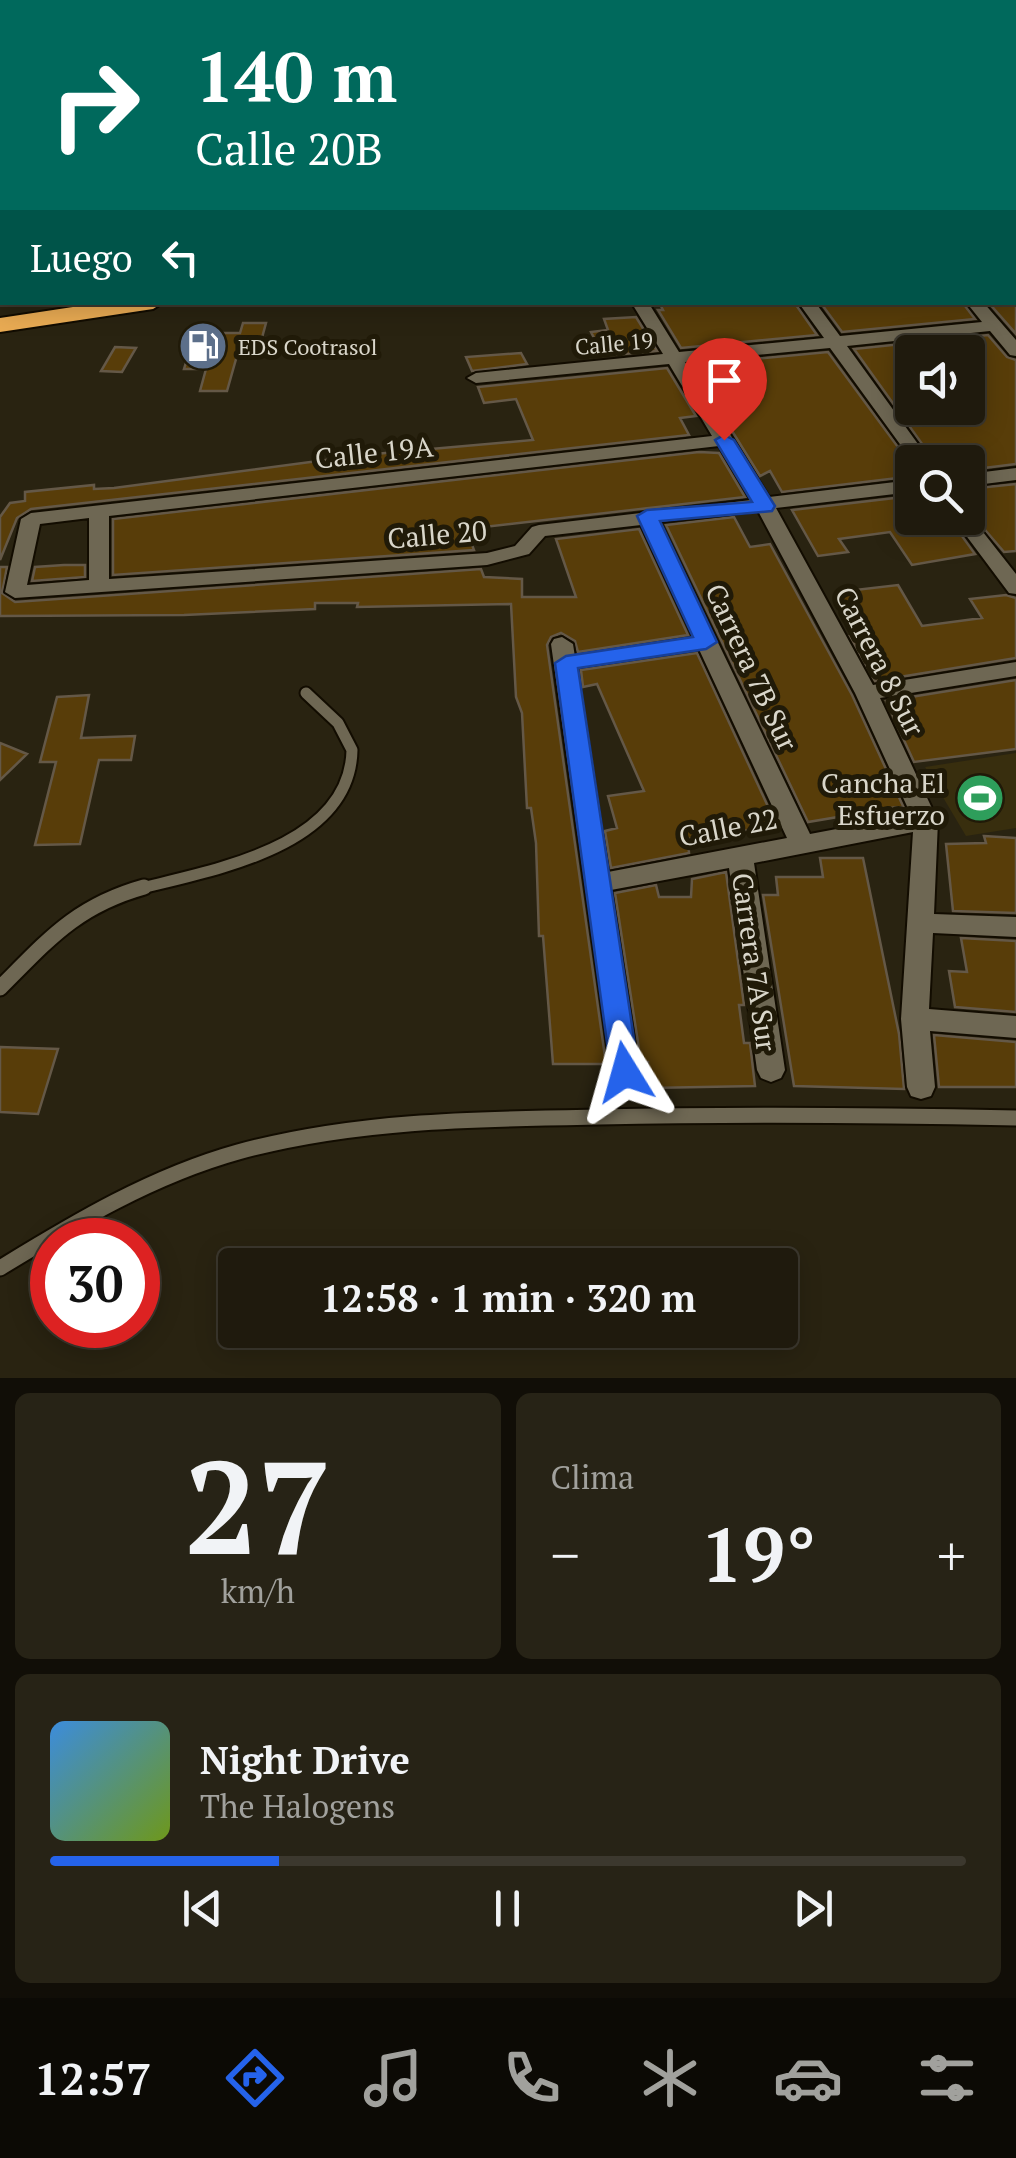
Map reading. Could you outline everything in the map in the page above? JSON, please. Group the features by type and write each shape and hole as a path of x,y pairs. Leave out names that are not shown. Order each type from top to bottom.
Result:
{"highway":[{"path":"0,325 132,305"}],"street":[{"name":"Carrera 8 Sur","path":"642,305 765,506 866,693 926,821 916,1019 922,1087"},
{"path":"808,305 910,445"},
{"path":"976,305 1016,352"},
{"name":"Calle 19","path":"476,378 994,326"},
{"name":"Calle 19A","path":"15,592 30,518 724,440"},
{"path":"985,478 1016,474"},
{"name":"Calle 20","path":"15,592 487,559 522,550 539,531 895,488"},
{"path":"98,511 100,586"},
{"name":"Carrera 7B Sur","path":"647,516 802,844"},
{"path":"975,535 1016,588"},
{"path":"564,653 625,1072"},
{"path":"866,693 1016,670"},
{"name":"Calle 22","path":"600,884 926,821"},
{"name":"Carrera 7A Sur","path":"740,854 770,1070"},
{"path":"922,923 1016,926"},
{"path":"916,1019 1016,1027"}],"lane":[{"path":"564,653 706,642"},
{"path":"0,988 50,935 81,911 101,901 190,878 264,853 314,826 338,794 352,754 346,734 306,694"},
{"path":"0,1268 82,1218 188,1168 245,1150 378,1126 742,1114 1016,1118"}],"shaded area":[{"name":"Cancha El Esfuerzo","path":"1016,753 1016,828 966,836 925,767"}],"building":[{"path":"660,305 796,305 817,335 681,348 658,310 663,310"},
{"path":"822,305 964,305 975,319 842,332"},
{"path":"991,305 1016,305 1016,334"},
{"path":"636,317 657,351 603,356 591,332 608,330 604,319"},
{"path":"243,323 266,323 260,345 240,345 227,391 200,391 206,369 184,369 195,333 240,333"},
{"path":"988,335 1007,357 1016,360 1016,464 985,468 985,445 923,445 908,425 985,425"},
{"path":"895,345 895,406 854,349"},
{"path":"115,347 136,348 122,372 101,371"},
{"path":"828,352 896,445 895,478 782,492 770,471 760,476 691,365"},
{"path":"521,353 527,364 472,371 466,357"},
{"path":"667,368 696,416 680,418 689,435 31,509 17,518 0,560 0,517 10,503 25,501 25,492 94,485 94,489 114,488 363,455 533,440 516,399 484,403 478,387"},
{"path":"699,452 719,453 745,497 466,529 474,550 113,575 113,519"},
{"path":"1016,484 1016,551 1004,552 985,530 985,487"},
{"path":"895,498 895,535 961,535 975,554 912,565 890,532 839,539 848,552 818,556 792,510"},
{"path":"734,517 750,547 770,544 852,695 903,806 808,822 666,525"},
{"path":"639,529 688,635 578,652 575,641 561,633 551,637 547,645 606,1064 553,1064 543,936 539,936 536,843 531,808 527,808 522,713 516,697 511,604 357,607 358,603 315,603 315,609 184,615 0,616 0,567 7,567 2,593 15,602 481,569 484,577 522,579 522,597 576,597 556,539"},
{"path":"85,565 85,577 32,581 35,567"},
{"path":"898,585 922,626 982,618 970,599 1006,595 1016,598 1016,658 875,681 850,636 861,634 838,592"},
{"path":"697,653 777,826 688,839 689,853 611,868 605,831 617,828 608,796 644,791 597,684 583,687 581,670"},
{"path":"1016,680 1016,749 914,762 886,701"},
{"path":"89,695 81,738 135,736 131,760 99,760 80,844 35,845 56,762 40,762 57,697"},
{"path":"0,743 27,754 0,780"},
{"path":"984,836 1016,838 1016,913 953,911 946,844 986,843"},
{"path":"820,858 863,858 899,1034 904,1089 794,1086 763,895 778,895 776,877 823,877"},
{"path":"726,872 744,1005 739,1005 744,1043 750,1043 755,1086 650,1088 648,1062 641,1062 615,893 656,885 659,897 691,897 692,879"},
{"path":"961,938 1016,941 1016,1012 955,1007 949,971 967,972"},
{"path":"934,1035 1016,1042 1016,1087 939,1087"},
{"path":"0,1047 58,1049 38,1114 0,1112"}],"place":[{"name":"EDS Cootrasol","path":"203,346"},
{"name":"Cancha El Esfuerzo","path":"980,798"}],"route":[{"path":"625,1072 566,663 706,642 647,516 765,506 724,440"}]}
